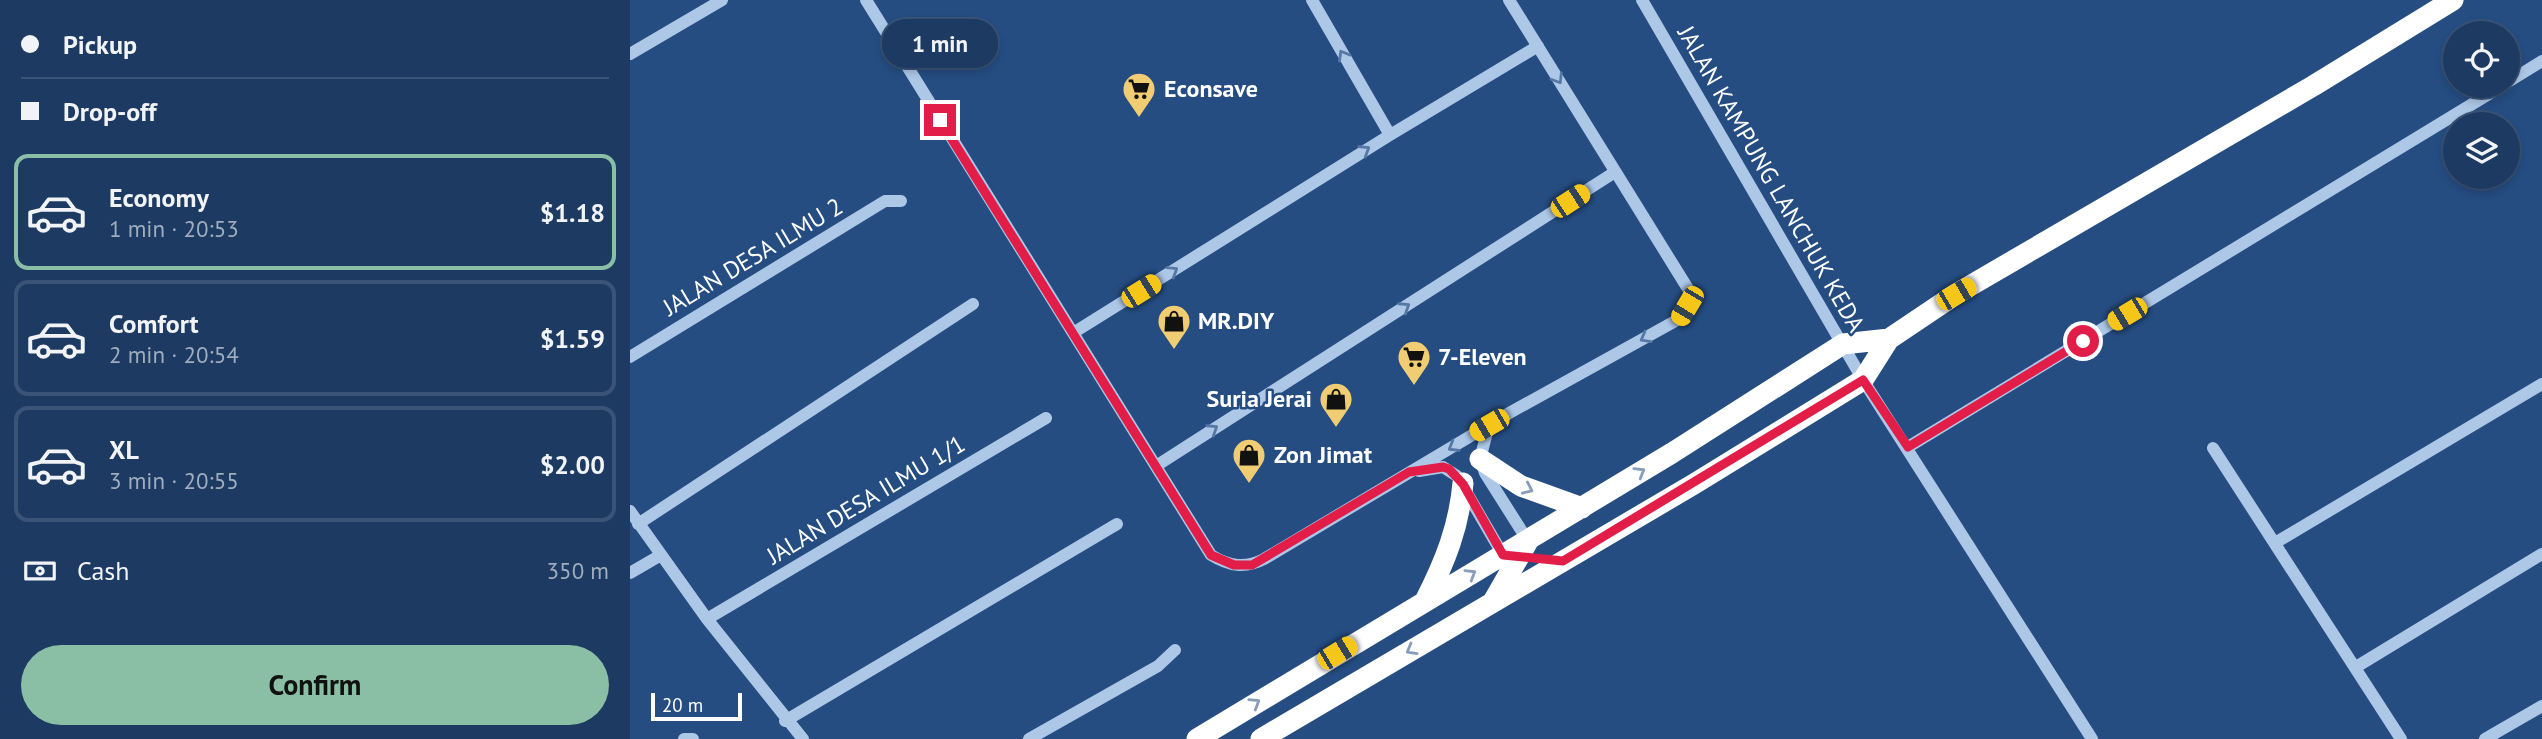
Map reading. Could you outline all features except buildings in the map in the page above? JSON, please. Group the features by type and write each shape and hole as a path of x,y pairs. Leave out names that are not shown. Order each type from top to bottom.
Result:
{"highway":[{"path":"1261,739 1492,604 1863,380 1889,339 1956,294 2313,86 2454,0"},
{"path":"1197,739 1425,601 1517,551 1843,344 1889,339"},
{"path":"1480,459 1521,486 1582,508"},
{"path":"1425,601 1452,542 1460,513 1463,484"},
{"path":"1517,551 1563,561"},
{"path":"1492,604 1517,551"}],"street":[{"path":"630,54 722,0"},
{"path":"866,0 1211,555 1223,562 1242,566 1264,559 1489,425 1679,319 1687,306 1690,292 1509,0"},
{"path":"1329,0 1314,4 1390,135"},
{"name":"JALAN KAMPUNG LANCHUK KEDA","path":"1642,0 1863,380 2092,739"},
{"path":"1073,333 1538,46"},
{"path":"2520,75 2542,61"},
{"path":"1908,447 2482,98"},
{"path":"1156,466 1615,172"},
{"name":"JALAN DESA ILMU 2","path":"630,357 884,201 901,201"},
{"path":"638,524 973,304"},
{"path":"2275,543 2542,384"},
{"name":"JALAN DESA ILMU 1/1","path":"707,618 1046,418"},
{"path":"1489,425 1480,459 1517,551"},
{"path":"2213,448 2401,739"},
{"path":"1409,472 1443,467 1449,469 1517,551"},
{"path":"630,511 785,721 803,739"},
{"path":"785,721 1117,524"},
{"path":"2356,667 2542,554"},
{"path":"630,573 661,555"},
{"path":"1029,739 1158,666 1175,650"},
{"path":"2485,739 2542,706"},
{"path":"684,739 693,739"}],"place":[{"name":"Econsave","path":"1139,119"},
{"name":"MR.DIY","path":"1174,351"},
{"name":"7-Eleven","path":"1414,387"},
{"name":"Suria Jerai","path":"1336,429"},
{"name":"Zon Jimat","path":"1249,485"}],"route":[{"path":"940,120 1211,555 1234,565 1252,565 1409,472 1443,467 1457,475 1503,555 1563,561 1695,484 1863,380 1908,447 2083,341"}]}
